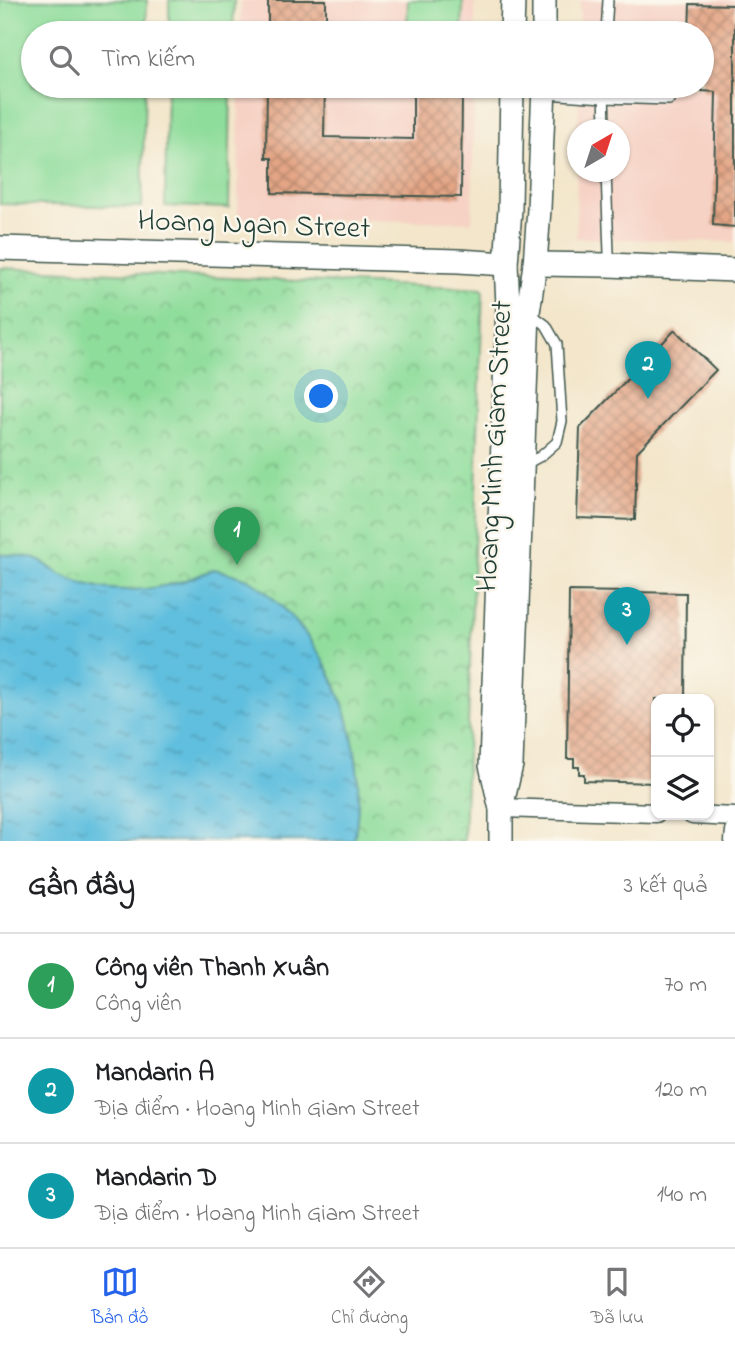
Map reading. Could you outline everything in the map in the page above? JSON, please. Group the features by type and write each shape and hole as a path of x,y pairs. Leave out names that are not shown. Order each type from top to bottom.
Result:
{"street":[{"path":"544,0 544,21"},
{"path":"512,21 513,1"},
{"name":"Hoang Minh Giam Street","path":"501,841 501,808 491,765 508,306 506,264 512,98"},
{"name":"Hoang Minh Giam Street","path":"501,808 511,765 528,312 535,264 544,98"},
{"name":"Hoang Ngan Street","path":"0,248 506,264"},
{"path":"535,264 735,270"},
{"path":"501,808 651,813"},
{"path":"714,816 735,817"},
{"path":"734,841 735,831"}],"lane":[{"path":"607,21 608,0"},
{"path":"605,119 604,98 669,100"},
{"path":"606,182 609,253"},
{"path":"522,466 541,456 556,442 562,421 557,344 546,324 528,312"}],"shaded area":[{"path":"241,0 475,0 475,21 240,21"},
{"path":"580,0 735,0 735,242 576,238 577,182 630,182 630,119 578,119 579,98 714,98 714,21 579,21"},
{"path":"239,98 474,98 472,222 238,218"}],"green space":[{"path":"0,0 147,0 146,21 21,21 21,98 145,98 142,207 0,204"},
{"path":"169,0 234,0 233,21 169,21"},
{"path":"408,0 463,0 462,21 407,21"},
{"path":"167,98 231,98 229,208 165,206"},
{"path":"0,268 483,289 464,841 0,841"}],"water":[{"path":"0,554 34,558 63,576 102,588 152,588 184,581 214,569 246,578 263,589 304,632 322,658 347,716 358,778 354,841 0,841"}],"building":[{"path":"268,0 326,0 326,21 268,21"},
{"path":"690,4 735,5 735,227 713,225 716,92 714,21 689,21"},
{"path":"267,98 325,98 324,137 413,139 413,98 462,98 461,197 272,193 272,158 266,158"},
{"path":"675,330 716,370 637,452 635,520 577,518 580,428"},
{"path":"569,591 686,593 685,694 651,694 651,783 584,781 584,774 579,774 579,767 574,767 574,759 567,759"}],"place":[{"name":"Mandarin A","path":"648,399"},
{"name":"Công viên Thanh Xuân","path":"237,565"},
{"name":"Mandarin D","path":"627,645"}]}
